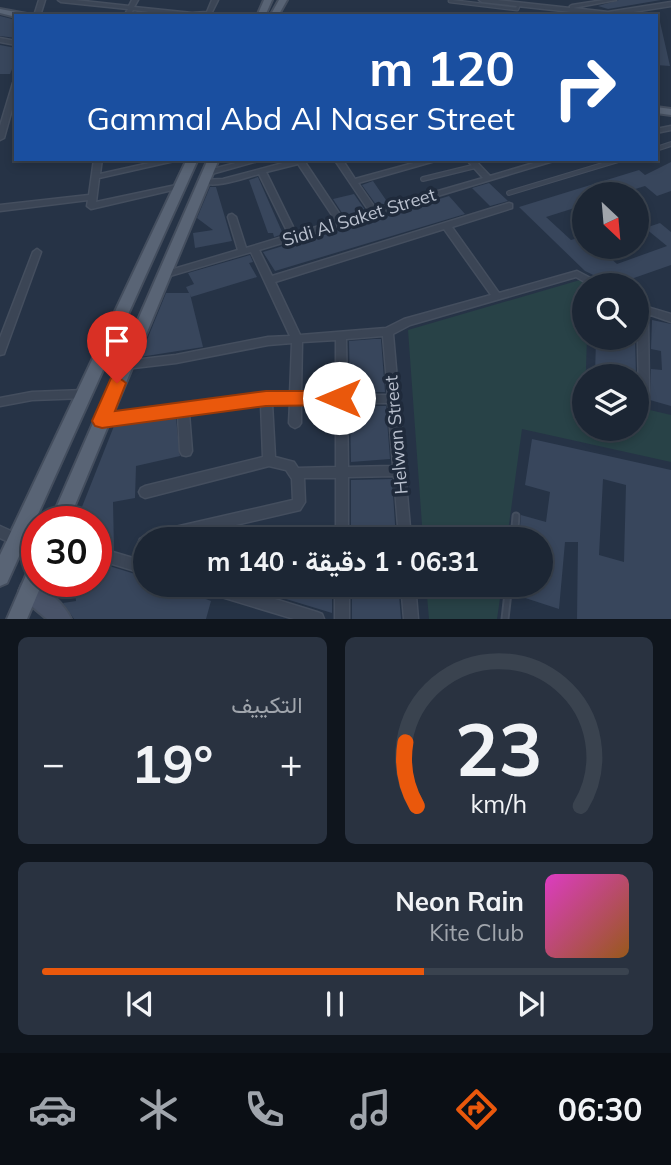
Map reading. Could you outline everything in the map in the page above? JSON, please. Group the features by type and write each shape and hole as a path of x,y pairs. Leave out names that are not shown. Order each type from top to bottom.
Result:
{"main road":[{"path":"0,576 192,161"},
{"path":"67,506 208,171"},
{"path":"17,619 27,597"},
{"path":"41,597 61,619"}],"street":[{"path":"61,0 206,14 211,11 215,0"},
{"path":"129,14 135,0"},
{"path":"167,12 174,0"},
{"path":"482,0 608,14 671,4"},
{"path":"517,4 538,0"},
{"path":"583,0 608,14"},
{"path":"561,9 613,0"},
{"path":"0,138 14,90"},
{"path":"4,124 14,123"},
{"path":"98,161 91,206 181,186"},
{"path":"95,177 170,161"},
{"path":"208,171 252,161"},
{"path":"208,171 223,181 300,161"},
{"path":"305,161 341,222"},
{"path":"339,161 374,212"},
{"path":"353,182 431,161"},
{"name":"Sidi Al Saket Street","path":"163,275 549,161"},
{"path":"473,162 488,178"},
{"path":"261,171 294,237"},
{"path":"0,208 92,197"},
{"path":"270,280 509,206"},
{"path":"232,217 243,251"},
{"path":"446,225 497,297"},
{"path":"254,248 297,339 295,423"},
{"path":"0,351 37,252"},
{"path":"125,365 297,339 388,332 407,322 572,275"},
{"path":"649,312 671,318"},
{"name":"Helwan Street","path":"388,332 404,527"},
{"path":"341,335 339,398 342,527"},
{"path":"0,402 32,396 85,394"},
{"path":"102,421 266,399 393,398"},
{"path":"266,399 269,461"},
{"path":"183,410 186,451"},
{"path":"145,492 269,461 285,463 297,473 399,471"},
{"path":"202,527 296,506 299,502 297,473"},
{"path":"0,532 17,540"},
{"path":"112,558 133,564"},
{"path":"245,597 317,619"},
{"path":"342,597 342,619"},
{"path":"409,597 411,619"}],"lane":[{"path":"450,1 517,9 517,4"},
{"path":"509,193 615,161"},
{"path":"424,179 473,162"},
{"path":"515,527 516,516"},
{"path":"505,619 508,597"}],"green space":[{"path":"572,282 572,350 587,350 586,364 572,364 572,440 522,429 509,527 422,527 408,330"},
{"path":"649,410 671,415 671,462 576,441 649,441"},
{"path":"427,597 500,597 497,619 429,619"}],"building":[{"path":"619,0 661,0 608,9 598,6"},
{"path":"0,16 14,20 14,38 0,36"},
{"path":"658,22 660,22 670,66 658,65"},
{"path":"0,45 14,48 14,65 10,74 0,74"},
{"path":"671,162 671,191 657,196 649,189 649,182 600,182 639,170 645,175"},
{"path":"258,177 283,234 274,237 273,233 268,233 249,180"},
{"path":"373,181 388,203 377,206 362,185"},
{"path":"489,183 508,201 490,206 472,188"},
{"path":"210,187 216,187 232,241 195,248 193,233 213,230 197,218"},
{"path":"572,191 572,209 546,217 572,240 572,258 519,207"},
{"path":"354,194 365,210 344,216 333,199"},
{"path":"449,196 465,214 275,271 263,252"},
{"path":"660,223 671,232 671,265 648,273 585,271 573,259 611,259 617,264 631,259 649,259 649,252 667,246 649,231 649,227"},
{"path":"250,255 253,262 249,263 257,277 191,297 190,294 203,347 140,357 166,293 189,293 186,287 194,284 188,273"},
{"path":"652,320 671,324 671,406 650,400 651,369 662,370 661,351 651,349"},
{"path":"381,339 385,392 350,392 349,341"},
{"path":"596,350 635,350 636,364 595,364"},
{"path":"350,406 386,406 390,459 351,462"},
{"path":"176,418 180,456 136,466 135,498 113,502 114,550 112,506 82,506 114,426"},
{"path":"532,439 671,470 671,619 577,619 578,542 565,542 559,609 522,597 553,597 553,527 520,527 521,515 546,522 550,492 525,485","holes":["603,479 626,485 624,562 599,555"]},
{"path":"392,479 395,527 351,527 351,480"},
{"path":"112,567 133,573 133,597 201,597 211,601 206,619 74,619 63,603 76,601 76,597 112,597"},
{"path":"280,597 332,597 332,613"},
{"path":"352,597 399,597 401,619 352,619"}],"route":[{"path":"117,383 102,421 266,399 339,398"}]}
